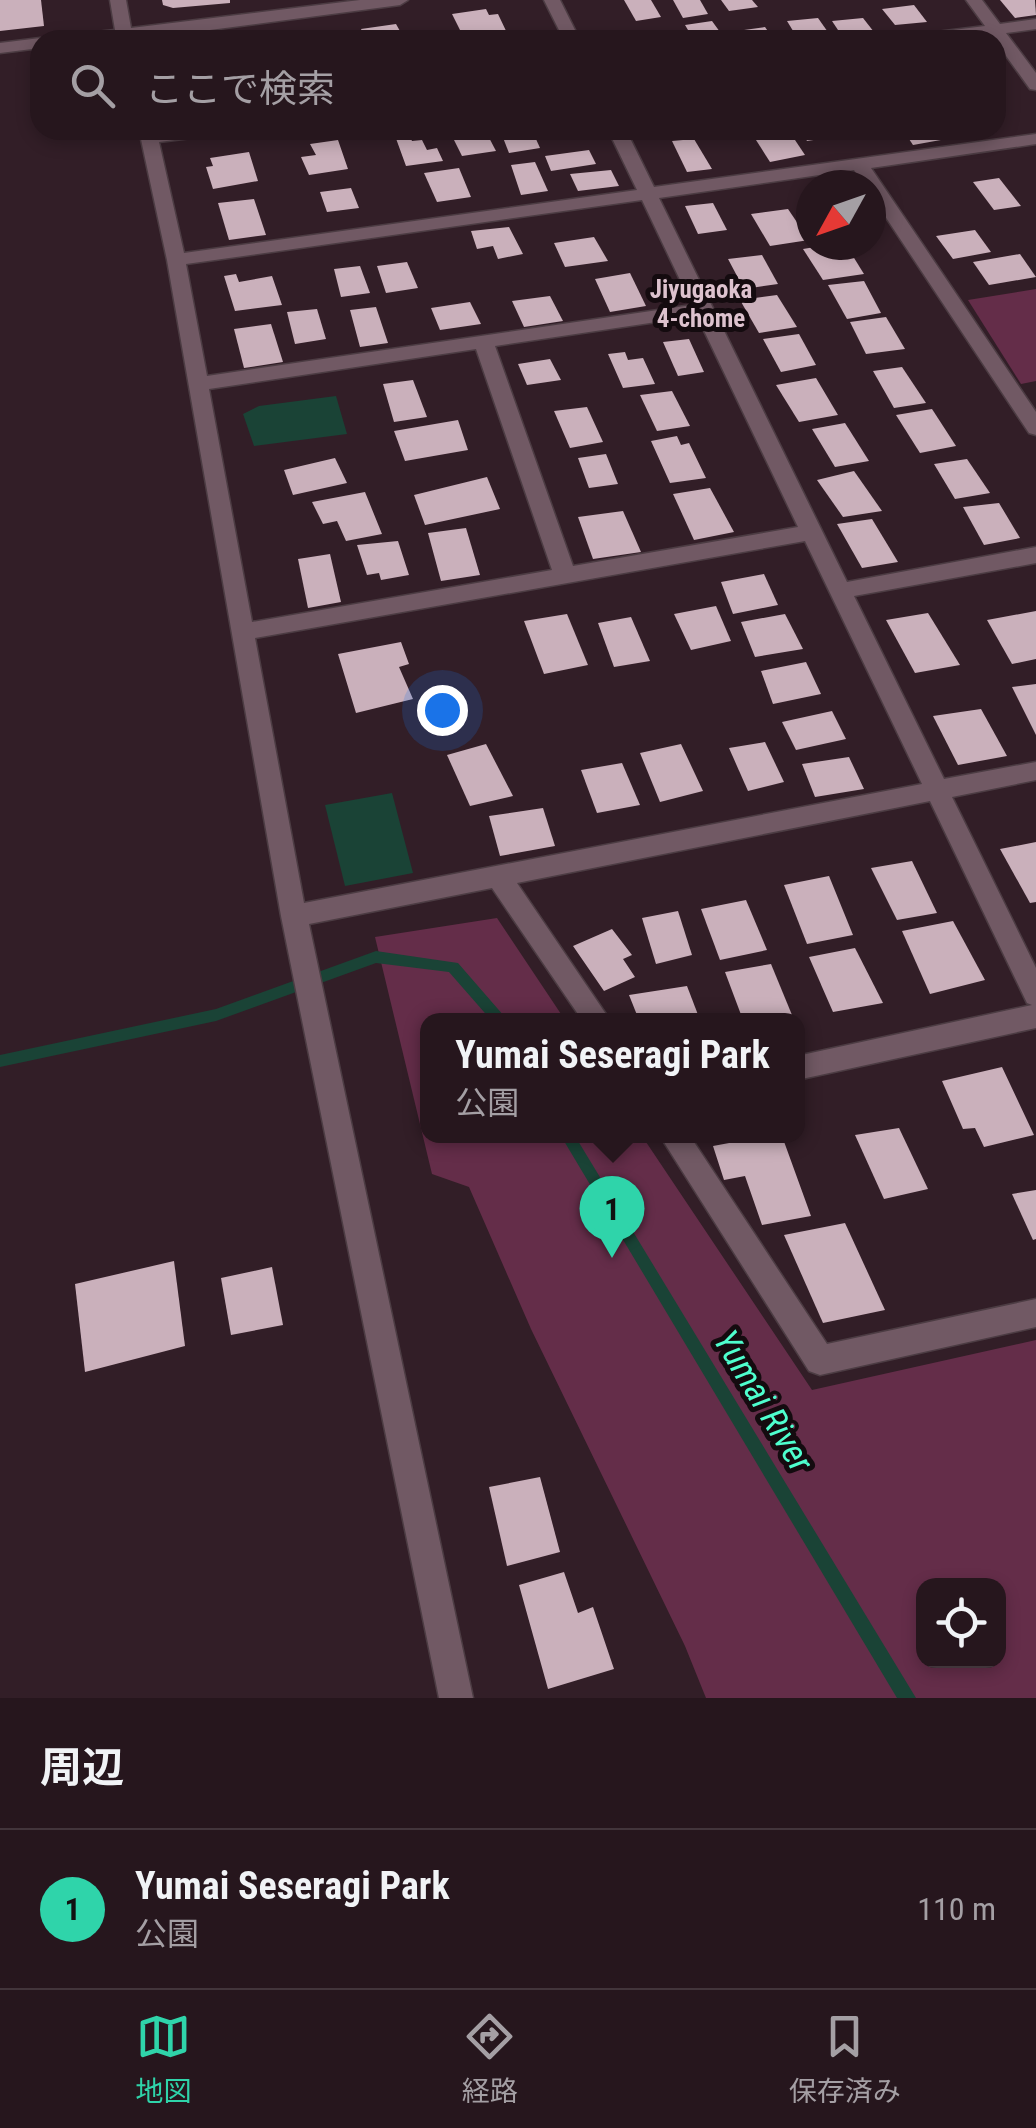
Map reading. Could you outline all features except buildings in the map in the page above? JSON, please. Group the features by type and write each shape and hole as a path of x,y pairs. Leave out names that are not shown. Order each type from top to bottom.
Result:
{"street":[{"path":"118,0 124,30"},
{"path":"177,30 400,0"},
{"path":"552,0 567,30"},
{"path":"974,0 996,29"},
{"path":"988,30 1036,24"},
{"path":"1006,43 1036,85"},
{"path":"0,48 30,44"},
{"path":"176,260 1036,139"},
{"path":"150,140 176,260 297,929 456,1698"},
{"path":"622,140 1036,995"},
{"path":"860,164 1036,428"},
{"path":"198,384 704,309"},
{"path":"484,342 565,576"},
{"path":"244,632 812,532"},
{"path":"840,591 1036,555"},
{"path":"297,929 498,876 1036,771"},
{"path":"498,876 592,1013"},
{"path":"805,1066 1036,1016"},
{"path":"679,1143 820,1360 1036,1313"}],"shaded area":[{"path":"1036,289 1036,381 1021,384 968,300"},
{"path":"336,396 347,434 254,446 243,414 259,406"},
{"path":"392,793 413,873 345,886 325,805"},
{"path":"497,918 560,1013 420,1013 420,1124 375,937"},
{"path":"425,1143 647,1143 812,1390 1036,1340 1036,1698 706,1698 685,1646 531,1329 469,1187 432,1174"}],"waterway":[{"name":"Yumai River","path":"0,1061 216,1015 376,957 453,967 493,1013"},
{"name":"Yumai River","path":"572,1143 907,1698"}],"place":[{"name":"Yumai Seseragi Park","path":"612,1258"}],"district":[{"name":"Jiyugaoka 4-chome","path":"701,304"}]}
